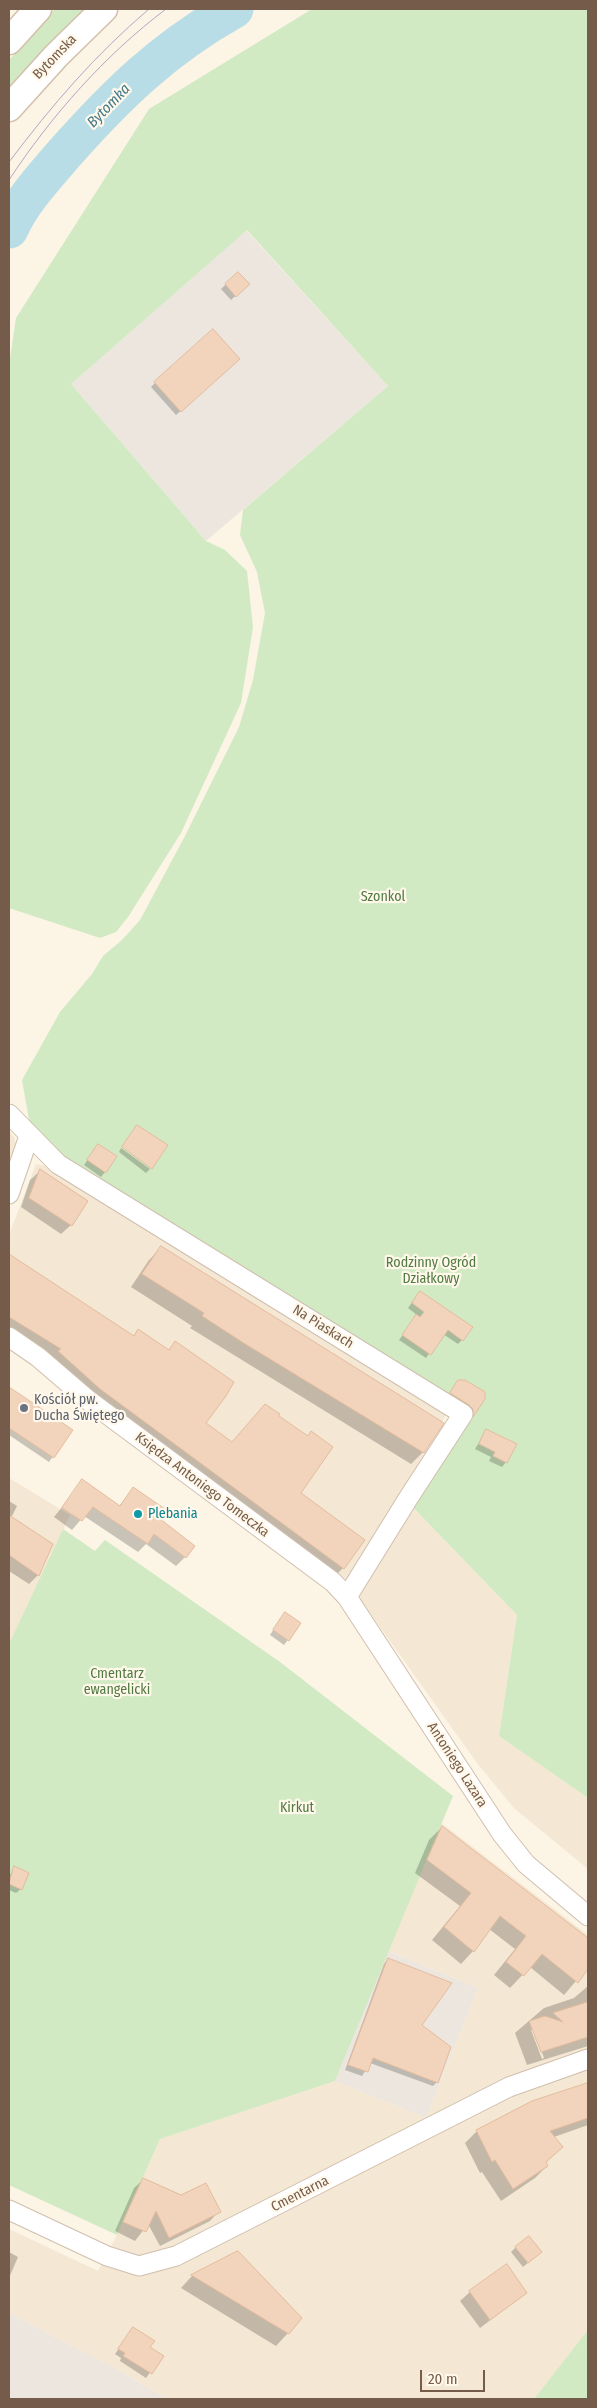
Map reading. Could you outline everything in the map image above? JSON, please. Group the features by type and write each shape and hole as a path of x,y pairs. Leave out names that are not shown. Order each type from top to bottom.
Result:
{"street":[{"path":"9,41 38,9"},
{"name":"Bytomska","path":"9,108 56,56 104,9"},
{"name":"Na Piaskach","path":"9,1114 58,1164 463,1414 409,1497 348,1597"},
{"path":"9,1194 29,1136"},
{"name":"Księdza Antoniego Tomeczka","path":"9,1337 38,1357 88,1400 333,1582 348,1597"},
{"name":"Antoniego Lazara","path":"348,1597 502,1834 526,1864 588,1916"},
{"name":"Cmentarna","path":"9,2210 107,2256 139,2266 176,2256 509,2087 588,2059"}],"shaded area":[{"path":"246,230 388,386 206,541 71,384"},
{"path":"9,1131 14,1137 17,1148 9,1171"},
{"path":"36,1164 50,1167 448,1411 402,1496 517,1615 499,1736 588,1798 588,1869 514,1808 477,1763 345,1578 94,1393 9,1326 9,1235"},
{"path":"9,1478 70,1515 9,1644"},
{"path":"440,1822 588,1935 588,2332 534,2399 167,2399 118,2370 9,2313 9,2229 98,2271 117,2235 160,2139 335,2081 426,2118 478,1988 388,1951"},
{"path":"388,1951 478,1988 426,2118 335,2081"},
{"path":"9,2313 118,2370 167,2399 9,2399"}],"green space":[{"path":"55,9 88,9 9,89 9,60"},
{"name":"Szonkol","path":"312,9 588,9 588,1798 499,1736 517,1615 402,1496 461,1407 34,1148 22,1080 60,1012 92,974 103,956 122,940 140,920 185,836 239,727 253,680 265,613 257,572 240,535 243,510 388,386 247,230 71,384 206,541 225,550 247,571 253,627 241,703 181,833 128,917 116,932 100,938 9,908 9,365 16,318 149,109"},
{"path":"63,1529 95,1551 105,1540 280,1662 453,1796 335,2081 160,2139 117,2235 9,2185 9,1644"},
{"path":"588,2332 588,2399 534,2399 585,2334"}],"building":[{"path":"238,272 250,284 236,297 225,284"},
{"path":"213,329 240,359 181,412 154,382"},
{"path":"137,1125 168,1145 152,1169 122,1147"},
{"path":"98,1144 117,1156 106,1173 87,1160"},
{"path":"40,1169 88,1201 72,1226 29,1198"},
{"path":"161,1246 444,1423 424,1453 242,1342 202,1316 204,1313 142,1274"},
{"path":"9,1254 134,1336 138,1329 169,1350 175,1341 234,1382 206,1423 232,1442 265,1404 308,1436 311,1431 333,1447 301,1493 365,1540 344,1569 100,1389 58,1351 61,1349 9,1317"},
{"path":"420,1291 473,1327 463,1341 448,1330 431,1355 402,1335 416,1314 420,1317 424,1312 412,1303"},
{"path":"458,1380 465,1380 485,1392 485,1399 473,1417 473,1409 450,1393"},
{"name":"Kościół pw. Ducha Świętego","path":"9,1387 73,1430 54,1458 9,1428"},
{"path":"486,1429 517,1444 507,1463 493,1456 495,1452 479,1444"},
{"path":"82,1479 120,1506 133,1487 165,1509 159,1518 195,1546 186,1558 154,1534 148,1544 93,1507 82,1521 62,1508"},
{"path":"9,1515 53,1544 39,1576 9,1555"},
{"path":"285,1612 301,1623 289,1641 273,1630"},
{"path":"442,1826 588,1938 588,1969 578,1983 542,1954 524,1976 506,1962 526,1936 500,1916 474,1952 444,1927 471,1893 427,1860"},
{"path":"14,1866 29,1873 22,1890 9,1884"},
{"path":"388,1958 452,1983 422,2025 451,2047 438,2083 373,2058 368,2072 348,2065"},
{"path":"588,2002 588,2037 541,2052 529,2021 545,2016 563,2022 553,2013"},
{"path":"588,2083 588,2118 550,2131 563,2147 546,2162 548,2166 513,2189 495,2160 492,2162 476,2130 532,2101"},
{"path":"143,2178 181,2195 206,2183 221,2212 169,2238 156,2211 146,2232 123,2222"},
{"path":"529,2236 542,2252 528,2263 515,2247"},
{"path":"238,2251 302,2318 289,2334 191,2275"},
{"path":"507,2264 527,2293 490,2320 469,2291"},
{"path":"133,2327 155,2341 150,2347 164,2356 152,2374 123,2356 125,2353 118,2349"}],"waterway":[{"name":"Bytomka","path":"9,229 20,209 41,181 102,112 163,57 185,40 234,9"}],"tram line":[{"path":"9,162 75,81 110,44 149,9"},
{"path":"9,180 25,156 80,88 122,46 166,9"}],"place":[{"name":"Kościół pw. Ducha Świętego","path":"24,1408"},
{"name":"Plebania","path":"138,1514"}],"park label":[{"name":"Rodzinny Ogród Działkowy","path":"431,1272"},
{"name":"Cmentarz ewangelicki","path":"117,1682"},
{"name":"Kirkut","path":"297,1808"}]}
